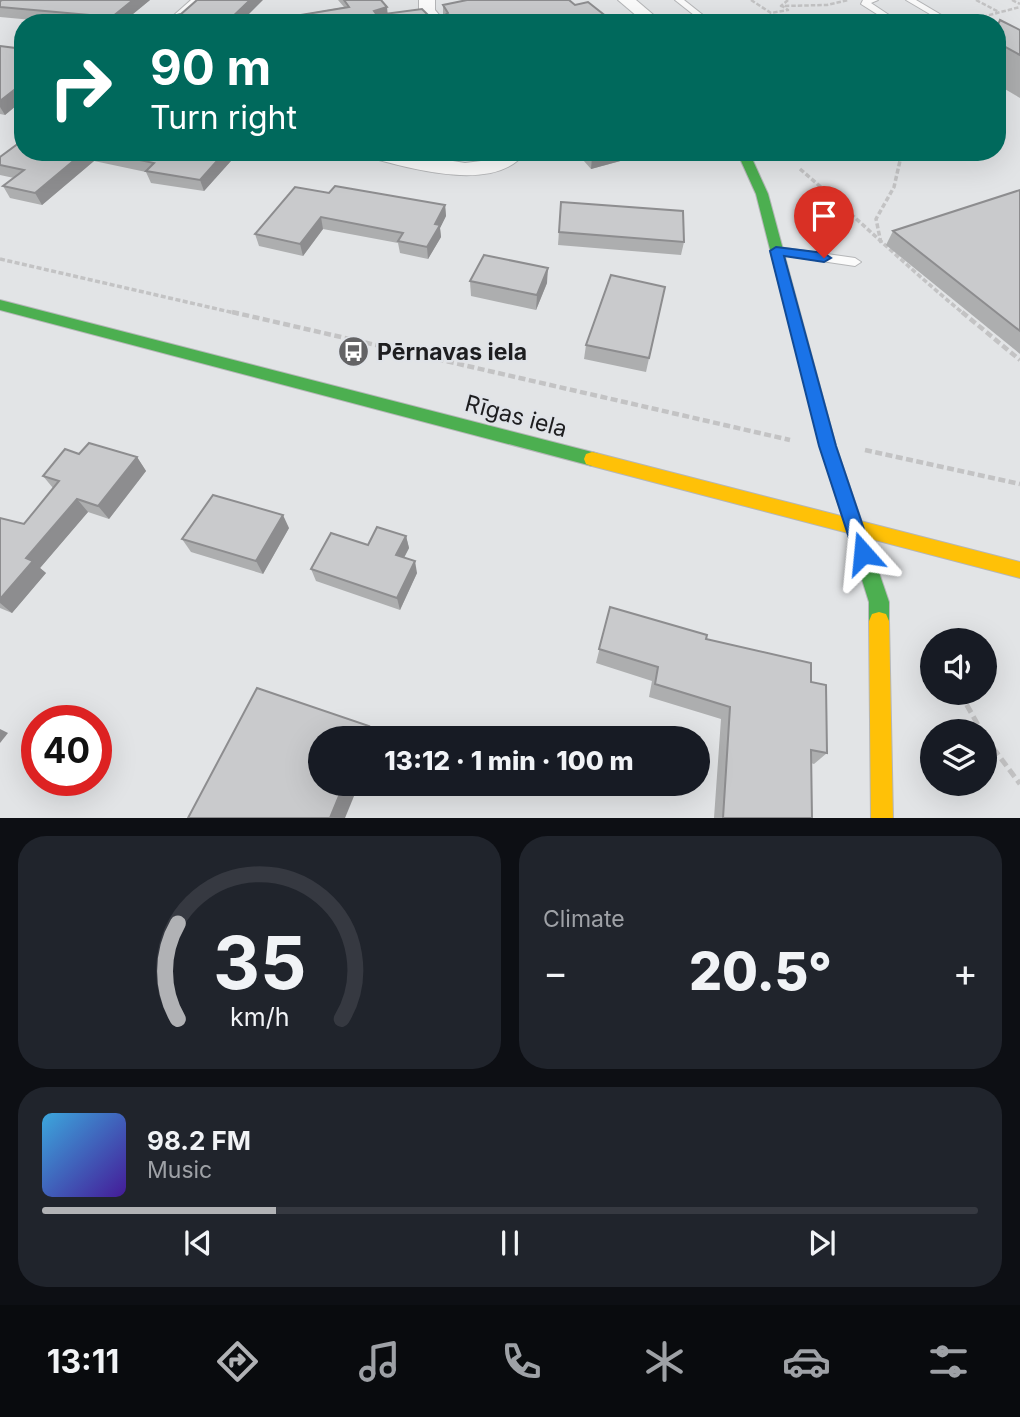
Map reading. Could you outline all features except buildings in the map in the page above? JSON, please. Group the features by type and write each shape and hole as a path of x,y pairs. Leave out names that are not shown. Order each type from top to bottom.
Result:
{"main road":[{"path":"747,161 762,194 828,446 878,601 882,818"},
{"name":"Rīgas iela","path":"0,305 1020,570"}],"street":[{"path":"184,14 200,0"},
{"path":"626,0 644,14"},
{"path":"417,161 454,168 480,169 505,161"}],"lane":[{"path":"679,0 697,14"},
{"path":"874,0 864,2 883,14"},
{"path":"910,0 932,14"},
{"path":"776,251 855,262"}],"path":[{"path":"751,0 771,13 788,10 781,6"},
{"path":"781,6 788,0"},
{"path":"781,6 827,5 849,0"},
{"path":"976,0 1000,12"},
{"path":"1012,0 1020,5"},
{"path":"992,14 1020,5"},
{"path":"881,244 876,219 894,187 901,161"},
{"path":"800,169 865,225 881,244 1020,360"},
{"path":"0,259 737,430 906,457 1020,484"},
{"path":"997,753 1020,783"}],"traffic: fast":[{"path":"747,161 762,194 828,446 879,602 879,621"},
{"path":"0,305 592,459"}],"traffic: slow":[{"path":"592,459 1020,570"},
{"path":"879,621 882,818"}],"place":[{"name":"Pērnavas iela","path":"354,352"}],"route":[{"path":"824,258 776,251 828,446 863,553"}]}
